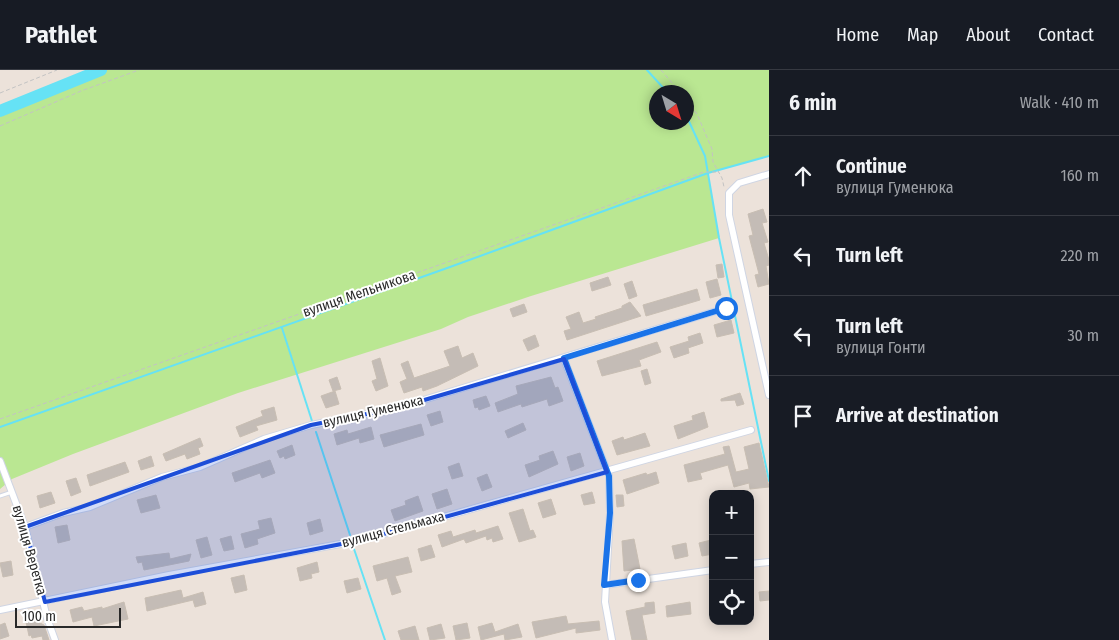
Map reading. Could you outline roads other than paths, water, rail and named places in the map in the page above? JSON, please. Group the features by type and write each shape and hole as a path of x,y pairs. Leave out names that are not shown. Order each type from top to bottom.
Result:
{"street":[{"path":"769,174 739,183 730,193 729,215 769,395"},
{"name":"вулиця Гуменюка","path":"25,527 63,513 90,507 162,478 200,466 264,439 311,424 397,408 726,308"},
{"path":"564,358 607,472 610,513 604,585 612,640"},
{"name":"вулиця Стельмаха","path":"0,610 169,575 362,540 540,488 607,472 752,430"},
{"name":"вулиця Веретка","path":"0,461 25,527 47,618 55,640"},
{"path":"754,564 769,562"},
{"path":"604,585 709,571"}],"lane":[{"path":"0,496 13,492"}],"waterway":[{"path":"0,111 101,70"},
{"path":"647,70 661,85"},
{"path":"693,130 705,156 719,238 769,481"},
{"path":"0,427 708,173 769,156"},
{"path":"282,328 312,421"},
{"path":"316,432 350,535"},
{"path":"354,549 385,640"}]}
